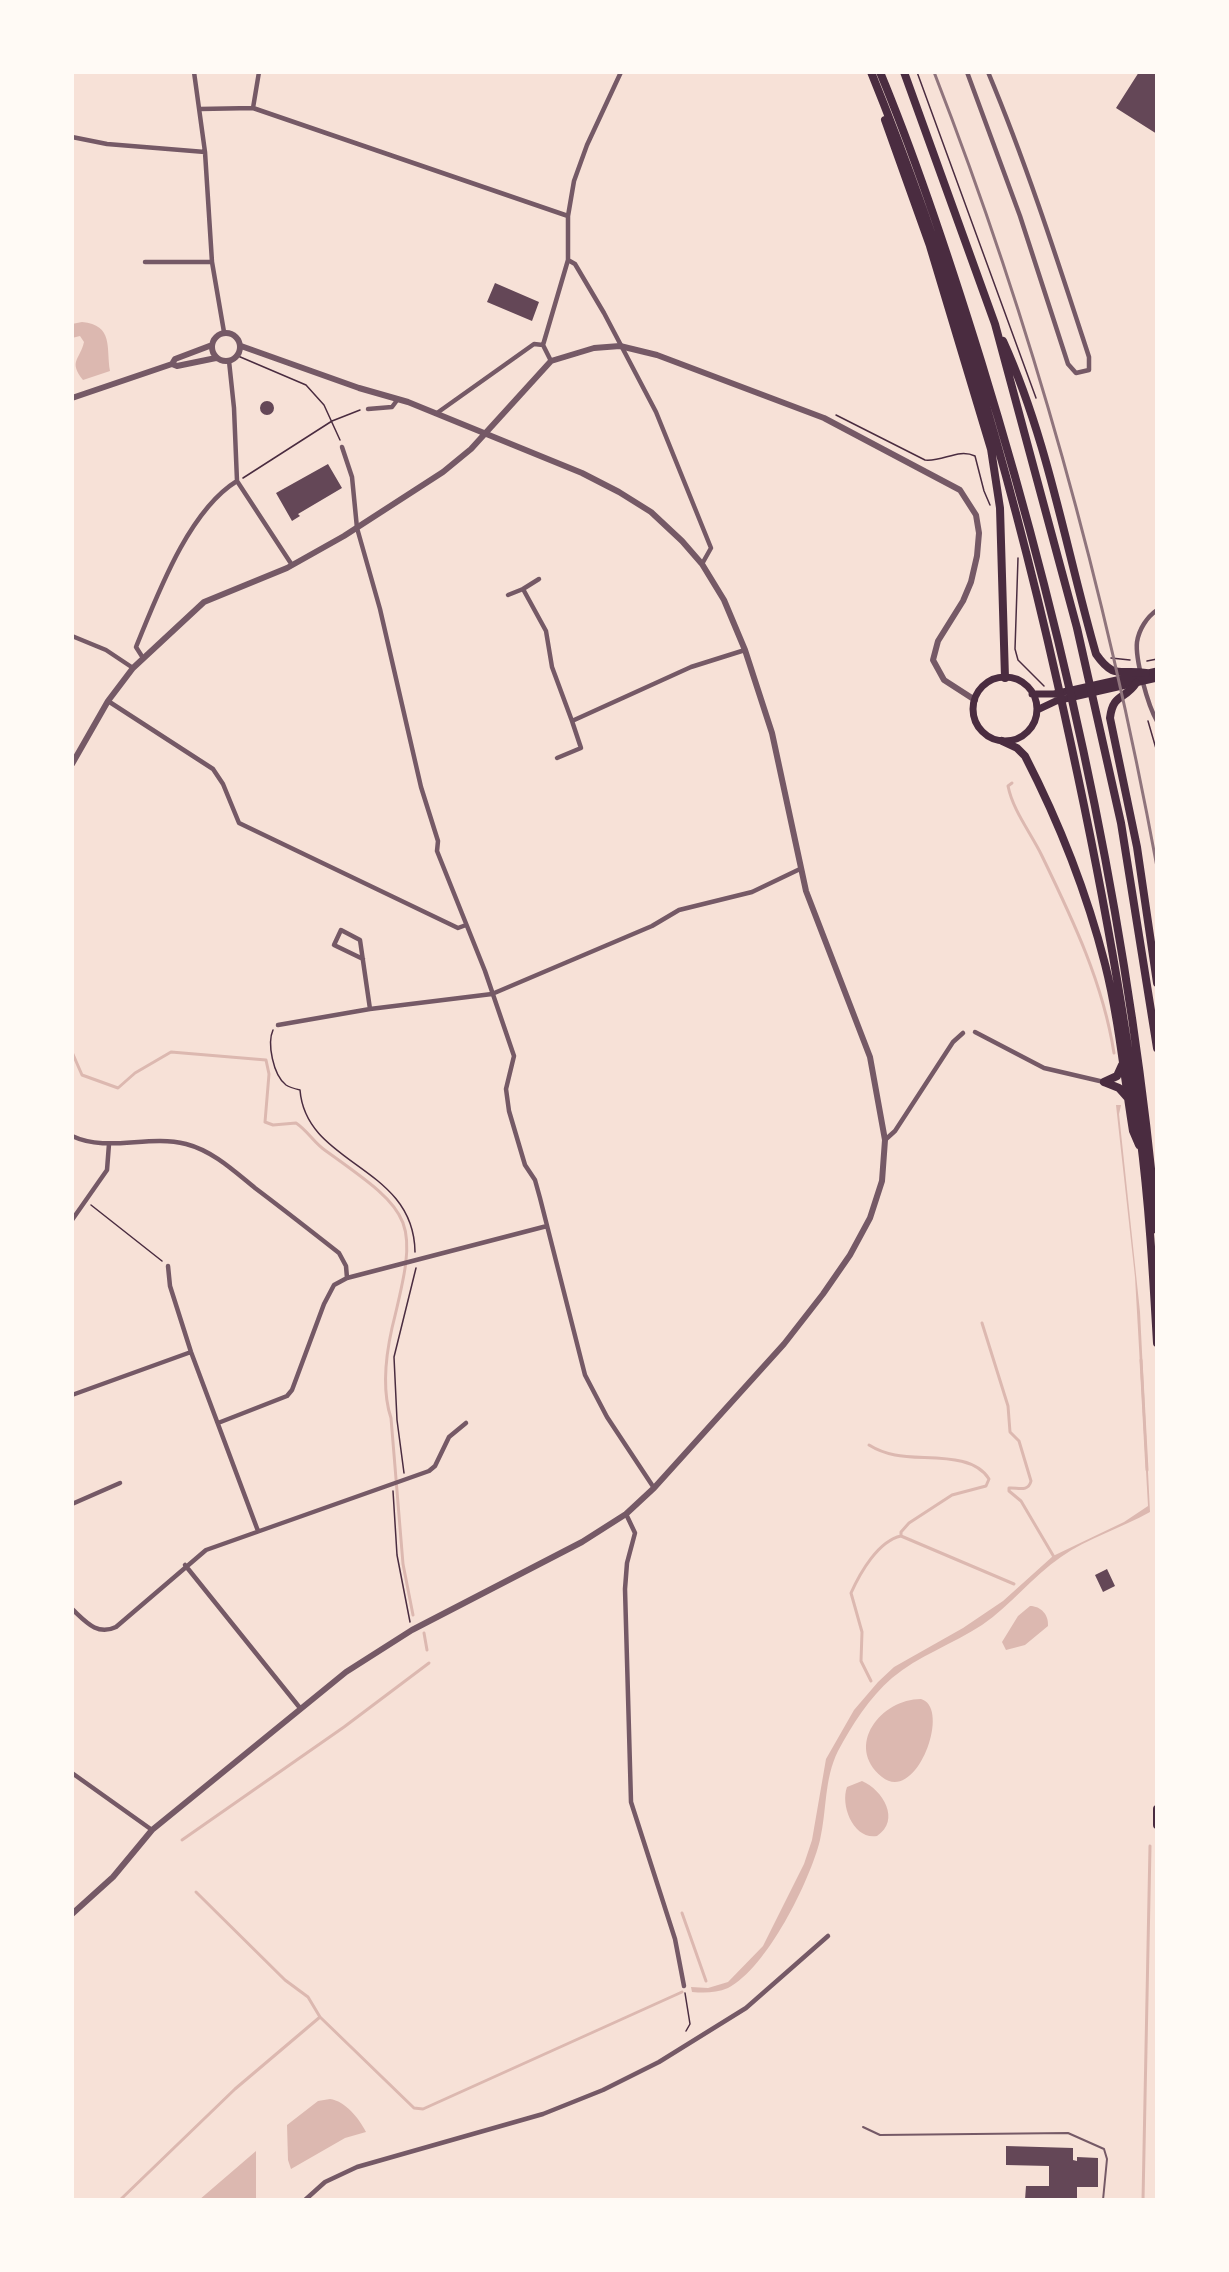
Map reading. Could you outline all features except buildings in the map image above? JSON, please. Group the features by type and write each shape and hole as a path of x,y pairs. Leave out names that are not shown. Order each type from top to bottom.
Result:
{"highway":[{"path":"904,72 995,324 1077,628 1121,823 1157,1048"},
{"path":"874,73 889,132 930,246 991,449 1000,508 1005,678"},
{"path":"874,73 927,219 990,414 1014,501 1089,822 1126,1036 1142,1151 1157,1343"},
{"path":"874,73 932,213 971,327 1006,441 1040,566 1083,746 1122,953 1147,1123 1157,1230"},
{"path":"995,324 1019,376 1096,654 1106,668 1112,671 1121,674 1133,671 1152,675"},
{"path":"1136,683 1116,698 1112,705 1110,718 1137,847 1157,983"},
{"path":"1002,741 1017,748 1025,756 1058,820 1086,896 1105,965 1133,1131 1142,1151"},
{"path":"1104,1082 1117,1076 1122,1064"},
{"path":"1104,1082 1119,1088 1128,1099"},
{"path":"1157,1809 1157,1825"}],"main road":[{"path":"1032,694 1054,694 1136,683 1152,675"},
{"path":"1036,710 1054,694 1152,675"},
{"path":"1005,678 1021,682 1032,694 1036,710 1035,720 1022,736 1002,741 992,738 978,726 974,718 975,700 986,684 1005,678"}],"street":[{"path":"194,72 205,152 212,262 224,332"},
{"path":"253,108 259,72"},
{"path":"551,361 543,345 568,260 568,216 574,181 587,145 621,72"},
{"path":"968,72 1020,216 1068,364 1077,373 1089,370 1089,357 1065,282 1007,116 988,72"},
{"path":"200,109 253,108 568,216"},
{"path":"72,137 107,144 205,152"},
{"path":"568,260 575,264 656,412 691,502 710,540 711,548 702,564"},
{"path":"145,262 212,262"},
{"path":"72,398 172,364 177,366 216,358 229,361 238,356 241,346 236,336 224,332 216,336 212,345 216,358"},
{"path":"437,413 534,344 543,345"},
{"path":"172,364 175,359 212,345"},
{"path":"72,1914 113,1877 152,1830 300,1708 375,1652 412,1630 540,1566 626,1514 654,1488 784,1344 850,1255 870,1218 882,1181 885,1140 869,1054 806,891 774,742 745,650 724,600 702,564 682,541 651,512 582,473 437,413 241,346"},
{"path":"72,764 108,701 133,668 204,602 292,565 357,528 443,472 485,434 551,361 594,348 620,346 657,355 824,418 960,490 976,515 979,533 971,582 963,601 938,641 933,660 944,680 975,700"},
{"path":"229,361 233,386 237,481 292,565"},
{"path":"368,409 392,406 398,399"},
{"path":"342,447 352,477 357,528 380,609 421,787 438,841 437,851 514,1056 506,1089 509,1111 525,1166 535,1180 585,1375 607,1418 654,1488"},
{"path":"143,658 136,647 161,586 203,514 221,492 237,481"},
{"path":"508,595 539,579"},
{"path":"523,589 546,631 552,667 581,748 557,758"},
{"path":"1157,610 1144,624 1136,644 1147,701 1157,721"},
{"path":"72,636 106,650 133,668"},
{"path":"572,721 691,667 745,650"},
{"path":"108,701 213,769 223,784 239,823 458,928 466,925"},
{"path":"278,1025 370,1009 492,994 652,926 679,910 752,892 800,869"},
{"path":"363,959 334,945 341,930 360,940 363,959 370,1009"},
{"path":"975,1032 1044,1068 1104,1082"},
{"path":"885,1140 895,1131 953,1042 963,1033"},
{"path":"72,1136 93,1143 109,1144 134,1141 185,1143 212,1154 339,1253 346,1266 347,1278"},
{"path":"72,1220 107,1170 109,1144"},
{"path":"218,1423 287,1396 302,1368 324,1304 334,1285 347,1278 547,1226"},
{"path":"168,1266 170,1286 191,1352 258,1531"},
{"path":"72,1395 191,1352"},
{"path":"72,1390 79,1393"},
{"path":"72,1609 95,1629 107,1631 116,1627 185,1565 206,1550 405,1480 435,1466 449,1437 466,1423"},
{"path":"72,1504 120,1483"},
{"path":"626,1514 635,1533 627,1563 625,1589 631,1802 675,1939 684,1986"},
{"path":"185,1565 300,1708"},
{"path":"72,1773 152,1830"},
{"path":"305,2200 325,2182 357,2167 543,2114 603,2090 659,2062 746,2008 797,1967 828,1936"}],"lane":[{"path":"863,2127 880,2136 1068,2133 1104,2149 1107,2159 1103,2200"}],"path":[{"path":"917,72 1038,406"},
{"path":"238,356 306,385 318,397 332,421 342,447"},
{"path":"237,481 261,469 332,421 357,410 368,409"},
{"path":"839,414 925,460 940,460 968,452 975,456 984,492 992,508"},
{"path":"1018,550 1015,649 1018,660 1054,694"},
{"path":"1112,658 1134,660"},
{"path":"1145,661 1157,659"},
{"path":"278,1025 271,1032 271,1054 279,1076 286,1084 300,1090 304,1117 323,1139 387,1188 409,1217 417,1269 394,1357 397,1420 405,1480"},
{"path":"85,1201 168,1266"},
{"path":"392,1484 398,1555 412,1630"},
{"path":"684,1986 690,2024 686,2031"}],"shaded area":[{"path":"82,322 92,324 104,333 108,346 110,371 83,380 76,369 76,361 84,342 80,336 72,338 72,324"},
{"path":"1116,1105 1121,1105 1119,1114 1140,1312 1150,1512 1071,1550 1040,1573 982,1625 902,1670 876,1694 849,1731 833,1762 815,1857 785,1922 772,1943 743,1978 719,1991 692,1992 691,1987 708,1988 728,1982 763,1946 804,1864 812,1840 826,1759 854,1710 878,1682 894,1667 963,1628 1003,1601 1053,1556 1124,1522 1148,1506 1135,1277"},
{"path":"1030,1606 1044,1612 1048,1626 1025,1645 1006,1650 1002,1642 1018,1616"},
{"path":"921,1699 930,1706 933,1719 926,1752 907,1778 895,1782 882,1777 871,1765 866,1752 867,1739 872,1726 893,1707 906,1701"},
{"path":"862,1781 877,1791 886,1806 888,1822 877,1836 862,1833 847,1812 845,1795 847,1787"},
{"path":"336,2100 351,2111 366,2132 345,2138 291,2169 288,2160 287,2125 318,2101"},
{"path":"256,2151 256,2200 199,2200"}],"waterway":[{"path":"1012,783 1008,786 1010,795 1042,856 1086,952 1109,1027 1114,1053"},
{"path":"72,1052 82,1075 118,1088 135,1073 171,1052 266,1060 269,1074 265,1122 273,1125 296,1123 322,1148 378,1190 394,1206 403,1223 407,1241 401,1292 388,1350 386,1385 391,1418 403,1564 413,1615"},
{"path":"982,1323 1008,1406 1010,1432 1019,1441 1031,1481 1030,1485 1025,1488 1009,1488 1009,1491 1021,1501 1054,1557"},
{"path":"1141,1360 1147,1470"},
{"path":"869,1445 895,1455 959,1461 981,1470 989,1479 986,1486 952,1495 909,1523 901,1532 901,1536 1014,1584"},
{"path":"871,1681 861,1661 862,1632 851,1593 859,1576 877,1551 901,1536"},
{"path":"424,1633 427,1650"},
{"path":"182,1840 344,1727 429,1663"},
{"path":"1143,2200 1150,1846"},
{"path":"196,1892 285,1980 308,1997 320,2017 414,2108 423,2109 682,1992"},
{"path":"682,1913 706,1981"},
{"path":"120,2200 235,2089 320,2017"}],"railway":[{"path":"934,72 1004,267 1064,464 1115,665 1157,867"}]}
